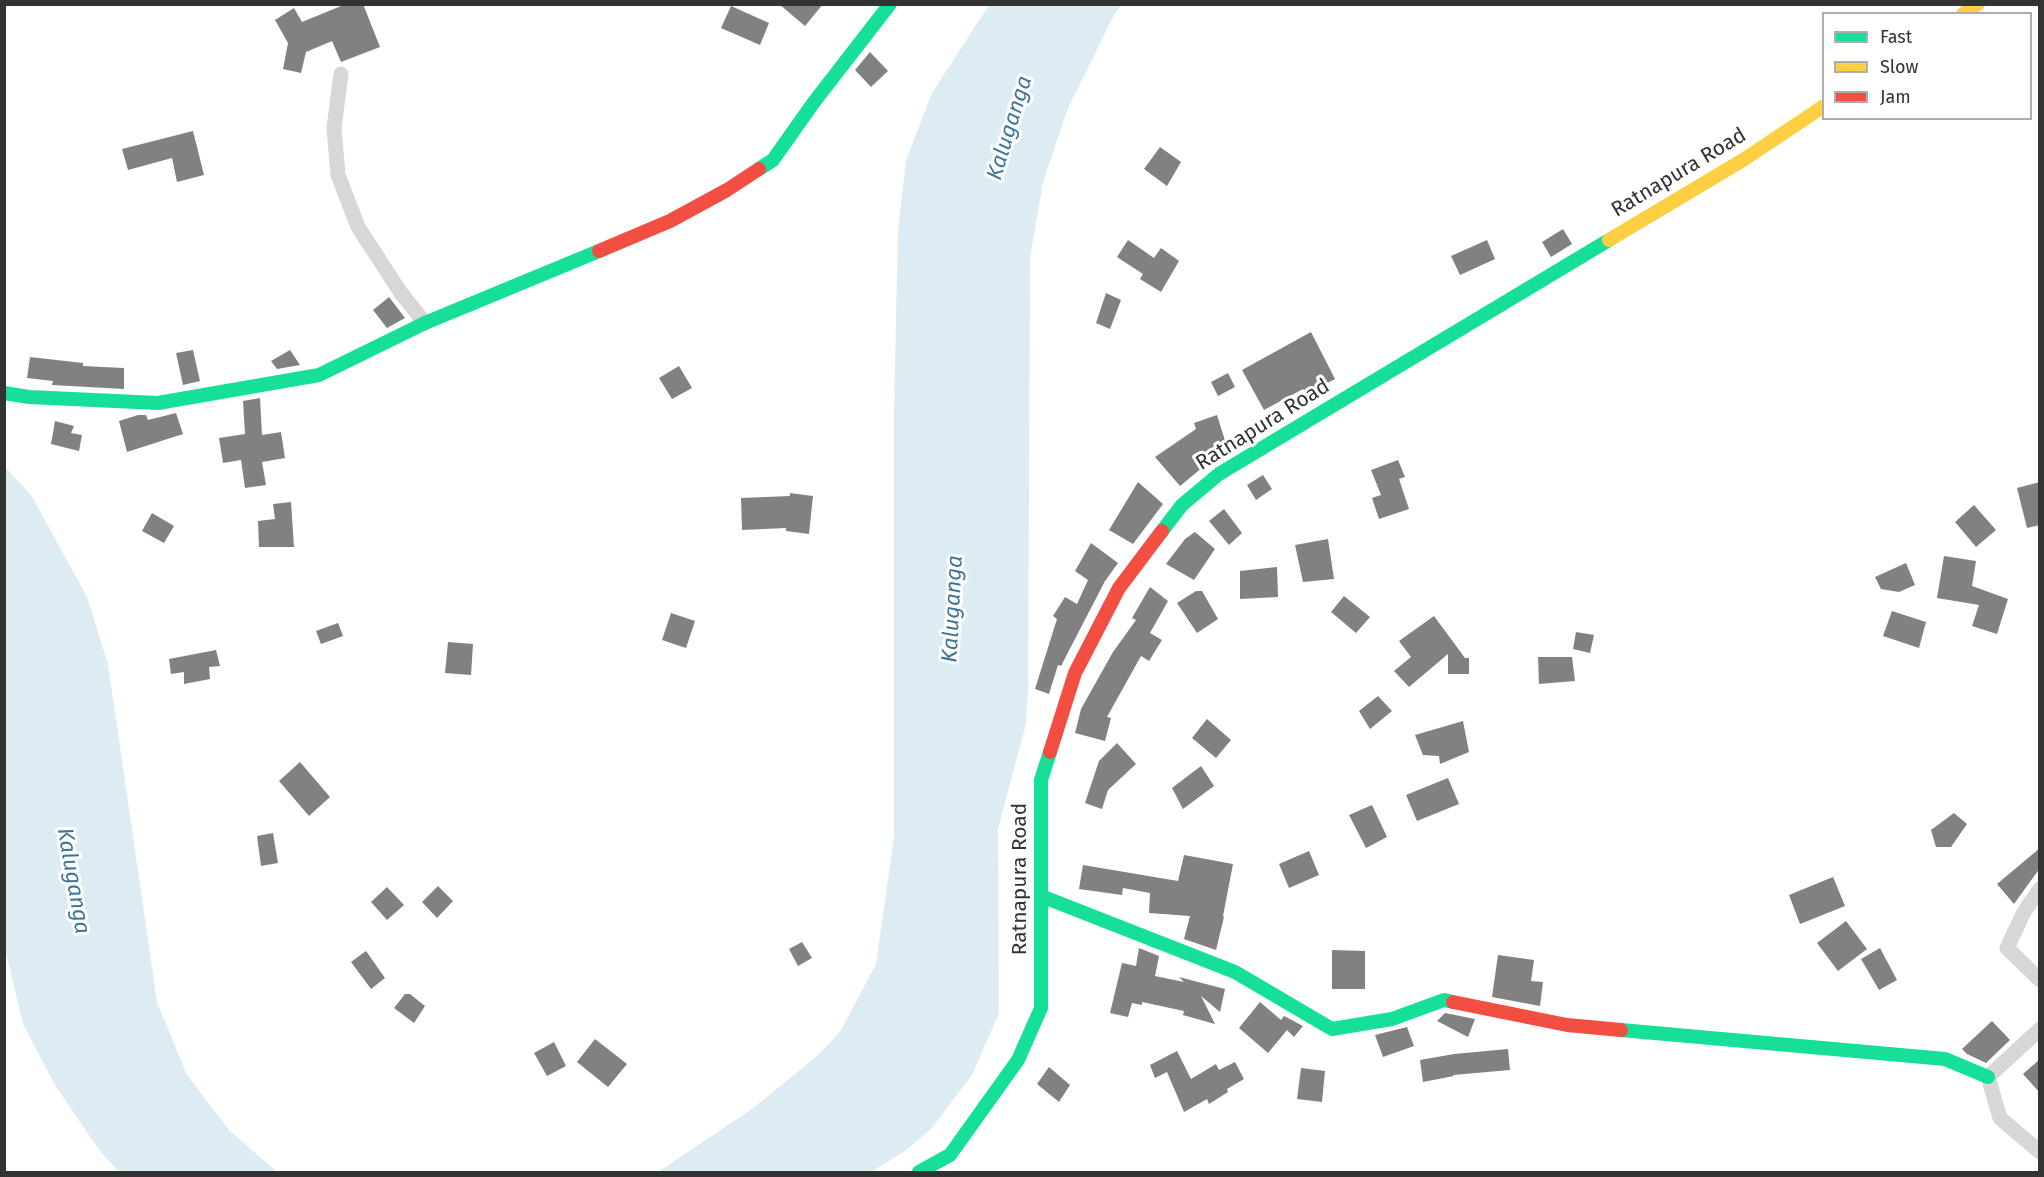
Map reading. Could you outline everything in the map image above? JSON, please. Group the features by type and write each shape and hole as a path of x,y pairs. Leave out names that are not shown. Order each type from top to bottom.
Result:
{"main road":[{"path":"4,393 29,397 158,403 319,375 425,323 670,221 727,190 773,160 814,102 890,4"},
{"name":"Ratnapura Road","path":"919,1173 950,1155 1018,1060 1041,1008 1041,780 1075,673 1119,588 1182,504 1219,474 1743,160 1822,107"},
{"path":"1041,896 1235,972 1332,1029 1392,1018 1444,1000 1567,1025 1945,1059 1988,1077"}],"street":[{"path":"341,74 334,128 338,175 358,227 401,293 425,323"},
{"path":"2040,889 2024,912 2007,948 2040,980"},
{"path":"2040,1029 1988,1077 2000,1118 2040,1152"}],"water":[{"name":"Kaluganga","path":"989,5 1121,5 1068,108 1043,182 1030,258 1028,688 1026,724 998,829 999,1013 972,1075 931,1129 905,1151 871,1172 658,1172 752,1109 816,1057 840,1032 876,964 894,837 894,410 898,231 906,160 932,93"},
{"name":"Kaluganga","path":"4,466 31,495 87,597 108,664 157,1002 187,1075 230,1131 277,1172 119,1172 100,1151 56,1087 23,1024 4,944"}],"building":[{"path":"346,4 363,4 380,47 341,62 332,41 306,52 301,73 283,69 288,43 275,20 294,8 302,22"},
{"path":"779,4 823,4 805,26"},
{"path":"731,6 769,23 760,45 721,28"},
{"path":"870,52 888,71 871,87 855,70"},
{"path":"193,131 204,175 177,182 172,158 128,170 122,149"},
{"path":"1160,147 1181,162 1167,186 1144,169"},
{"path":"1563,229 1572,244 1551,257 1542,242"},
{"path":"1128,240 1154,258 1161,248 1179,261 1161,292 1140,279 1143,274 1117,257"},
{"path":"1487,240 1495,259 1460,275 1451,256"},
{"path":"1106,293 1121,300 1110,329 1096,323"},
{"path":"389,297 405,318 387,328 373,310"},
{"path":"1311,332 1335,379 1306,394 1303,389 1264,410 1242,370"},
{"path":"193,350 200,381 183,385 176,353"},
{"path":"290,350 300,365 277,369 271,361"},
{"path":"30,357 83,363 83,366 124,368 124,389 52,385 53,381 27,378"},
{"path":"679,366 692,388 672,399 659,378"},
{"path":"1228,373 1235,387 1218,396 1211,382"},
{"path":"260,398 262,435 281,432 285,458 262,462 266,485 245,488 241,460 223,463 219,438 245,434 243,401"},
{"path":"176,413 183,434 127,452 119,421 138,415 146,415 148,420"},
{"path":"1217,415 1228,450 1180,486 1155,457 1196,429 1194,423"},
{"path":"55,421 74,426 71,433 82,435 79,451 51,444"},
{"path":"1398,460 1405,477 1399,479 1409,509 1379,519 1372,498 1381,495 1371,470"},
{"path":"1263,475 1272,489 1256,500 1247,485"},
{"path":"1138,482 1163,504 1133,544 1109,530"},
{"path":"2040,482 2040,525 2027,528 2017,488"},
{"path":"790,493 813,496 809,534 786,531 786,528 742,530 741,498 790,496"},
{"path":"291,502 294,547 259,547 258,521 275,519 273,504"},
{"path":"1974,505 1996,530 1976,547 1955,522"},
{"path":"1224,509 1242,533 1229,545 1209,521"},
{"path":"152,513 174,526 164,543 142,531"},
{"path":"1195,532 1215,549 1194,580 1166,564 1185,539"},
{"path":"1328,539 1334,579 1303,582 1295,545"},
{"path":"1091,543 1118,563 1105,581 1061,666 1058,665 1049,694 1035,689 1057,619 1053,616 1065,597 1077,604 1088,580 1075,571"},
{"path":"1944,556 1976,561 1972,586 2008,599 1997,634 1972,626 1979,605 1937,598"},
{"path":"1906,563 1915,585 1899,592 1881,589 1875,577"},
{"path":"1277,567 1278,597 1240,599 1240,571"},
{"path":"1150,587 1168,601 1150,633 1162,640 1149,661 1141,656 1107,717 1111,718 1105,741 1075,733 1081,709 1113,652 1136,620 1132,618"},
{"path":"1196,591 1202,591 1218,619 1197,633 1177,603"},
{"path":"1344,596 1370,617 1356,633 1331,612"},
{"path":"1892,611 1926,622 1919,648 1883,636"},
{"path":"671,613 695,621 686,648 662,640"},
{"path":"1434,616 1465,658 1469,658 1469,674 1448,674 1448,654 1409,687 1394,671 1411,657 1399,641"},
{"path":"338,623 343,636 321,644 316,631"},
{"path":"1576,632 1594,635 1590,653 1573,649"},
{"path":"448,642 473,644 471,675 445,673"},
{"path":"216,650 220,666 209,667 210,679 184,684 184,672 171,674 169,659"},
{"path":"1538,657 1572,657 1575,681 1539,684"},
{"path":"1378,696 1392,711 1370,729 1359,711"},
{"path":"1207,719 1231,740 1216,758 1192,738"},
{"path":"1463,721 1469,752 1440,764 1439,756 1423,755 1415,735"},
{"path":"1117,743 1136,764 1108,790 1102,809 1085,803 1099,761"},
{"path":"300,762 330,797 309,816 279,781"},
{"path":"1201,766 1214,786 1183,809 1172,788"},
{"path":"1448,778 1459,804 1417,821 1406,795"},
{"path":"1372,805 1387,837 1366,848 1349,815"},
{"path":"1954,813 1967,824 1951,847 1936,847 1931,830"},
{"path":"273,833 278,863 261,866 257,836"},
{"path":"2040,848 2040,868 2014,904 1997,884"},
{"path":"1309,851 1319,875 1289,888 1279,864"},
{"path":"1184,855 1233,864 1216,950 1184,939 1190,916 1149,913 1150,893 1123,888 1122,895 1079,889 1083,865 1178,881"},
{"path":"1833,877 1845,906 1800,924 1789,895"},
{"path":"438,886 453,901 437,918 422,902"},
{"path":"387,887 404,905 387,920 371,902"},
{"path":"1846,921 1867,949 1838,971 1817,943"},
{"path":"802,942 812,958 798,966 789,949"},
{"path":"1139,948 1159,956 1155,976 1184,982 1179,977 1225,989 1220,1012 1201,996 1215,1024 1183,1015 1184,1011 1142,1002 1142,1005 1132,1003 1128,1017 1110,1013 1122,963 1136,966"},
{"path":"1880,948 1897,980 1879,990 1861,959"},
{"path":"1332,950 1365,951 1365,989 1332,989"},
{"path":"366,951 385,978 371,989 351,962"},
{"path":"1498,955 1534,960 1531,981 1543,982 1540,1006 1492,997"},
{"path":"405,994 410,994 425,1006 414,1023 394,1008"},
{"path":"1260,1002 1281,1020 1284,1016 1303,1026 1294,1037 1287,1030 1268,1053 1239,1028"},
{"path":"1445,1013 1475,1019 1468,1037 1437,1021"},
{"path":"1992,1021 2010,1040 1986,1063 1962,1049"},
{"path":"1407,1027 1414,1046 1383,1057 1375,1035"},
{"path":"595,1039 627,1064 608,1087 577,1062"},
{"path":"554,1042 566,1066 547,1076 534,1053"},
{"path":"1508,1049 1510,1070 1453,1075 1423,1082 1420,1060"},
{"path":"1177,1051 1191,1079 1216,1064 1219,1070 1235,1062 1244,1079 1209,1104 1207,1099 1184,1112 1167,1072 1155,1078 1150,1065"},
{"path":"2040,1059 2040,1093 2023,1074"},
{"path":"1049,1067 1070,1085 1059,1102 1037,1084"},
{"path":"1301,1068 1325,1071 1322,1102 1297,1099"}],"traffic: fast":[{"path":"759,169 773,160 814,102 890,4"},
{"path":"1162,531 1182,505 1219,474 1609,240"},
{"path":"4,393 29,397 158,403 319,375 425,323 599,251"},
{"path":"919,1172 950,1155 1018,1060 1041,1008 1041,780 1050,752"},
{"path":"1041,896 1235,972 1332,1029 1392,1019 1444,1000 1453,1002"},
{"path":"1621,1030 1945,1059 1988,1077"}],"traffic: slow":[{"path":"1966,12 1978,4"},
{"path":"1609,240 1743,160 1822,107"}],"traffic: jam":[{"path":"599,251 670,221 727,190 759,169"},
{"path":"1050,752 1075,673 1119,588 1162,531"},
{"path":"1453,1002 1567,1025 1621,1030"}]}
